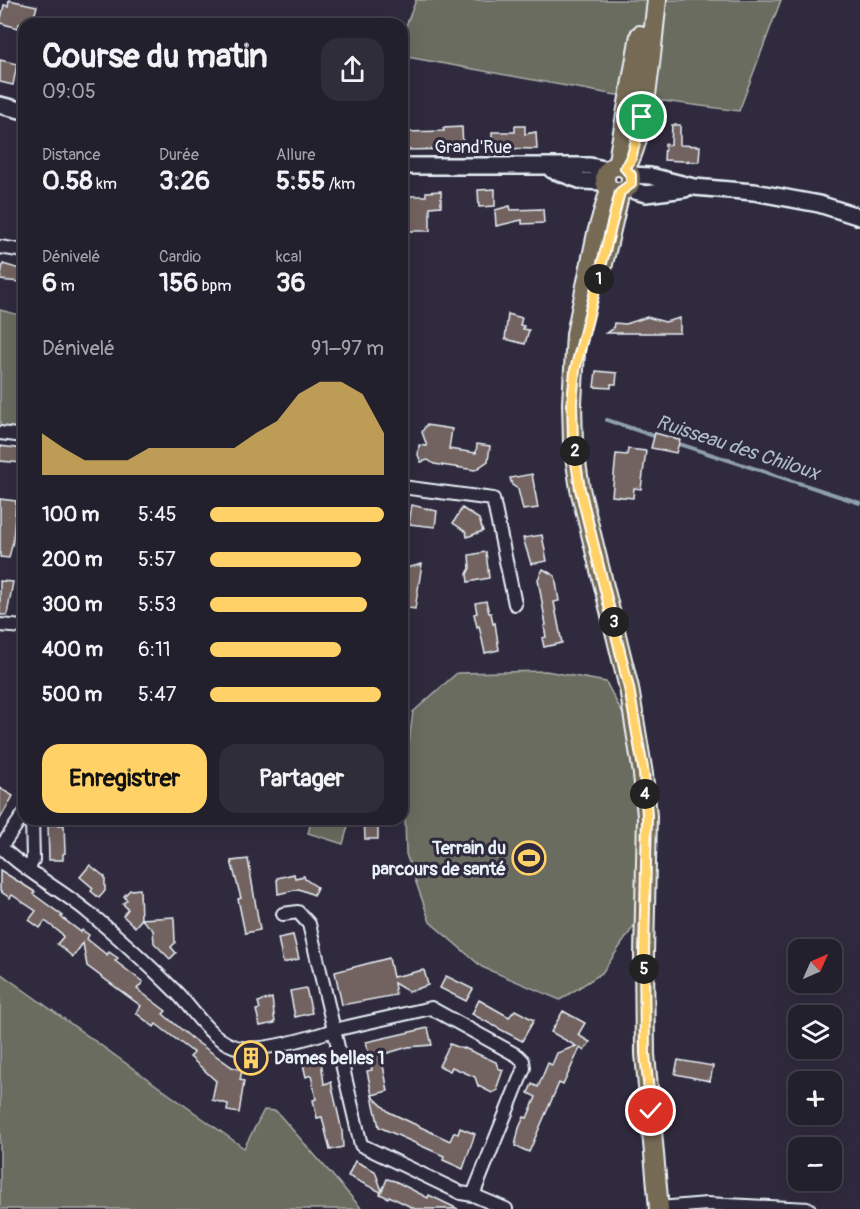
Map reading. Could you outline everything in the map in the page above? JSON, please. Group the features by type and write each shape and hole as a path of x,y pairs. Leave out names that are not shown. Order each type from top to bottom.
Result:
{"main road":[{"path":"646,0 618,179 575,370 572,403 573,442 580,489 629,688 644,774 647,816 644,955 645,1054 659,1208"},
{"path":"618,179 631,159 642,117 657,0"}],"street":[{"path":"0,105 18,110"},
{"name":"Grand'Rue","path":"408,166 590,166 618,179"},
{"name":"Grand'Rue","path":"544,167 582,181 618,179"},
{"path":"618,179 646,194 694,187 754,192 819,204 860,217"},
{"path":"0,247 18,250"},
{"path":"0,433 18,435"},
{"path":"408,488 493,499 515,604"},
{"path":"0,624 18,626"},
{"path":"18,822 0,847 88,912 137,954 177,993 215,1036 227,1044 254,1049 431,1008 518,1056 523,1061 524,1068 472,1195"},
{"path":"29,868 33,860 32,825"},
{"path":"283,914 298,912 309,924 361,1145 461,1193 472,1195 506,1209"},
{"path":"659,1208 707,1204 809,1209"}],"green space":[{"path":"416,0 781,0 739,111 610,94 408,57 408,21"},
{"path":"0,310 18,314 18,432 0,430"},
{"path":"546,671 606,682 627,722 637,808 640,917 602,973 560,1000 482,967 430,922 406,854 408,750 413,712 457,673"},
{"path":"310,825 348,825 343,844 308,833"},
{"path":"0,973 244,1148 264,1110 276,1111 362,1209 0,1209"}],"building":[{"path":"9,0 37,6 34,18 18,18 18,28 0,23 4,5 8,6"},
{"path":"0,60 17,64 13,85 0,82"},
{"path":"672,125 680,125 680,145 700,146 699,162 664,160 665,144 671,145"},
{"path":"515,126 525,126 525,134 536,132 537,149 492,148 492,132 515,132"},
{"path":"462,127 463,149 408,150 408,132 444,131 443,128"},
{"path":"495,189 495,206 479,207 478,190"},
{"path":"441,191 441,206 430,207 430,231 408,231 408,196 426,196 426,192"},
{"path":"510,206 511,210 543,209 544,223 522,224 522,220 496,226 495,210"},
{"path":"3,264 18,268 18,282 0,280"},
{"path":"508,314 522,318 520,325 524,326 523,329 529,330 525,344 505,339"},
{"path":"647,317 665,322 680,318 680,333 606,333 613,329 614,323 626,324"},
{"path":"596,371 617,373 616,384 611,384 611,388 594,387"},
{"path":"426,425 452,429 449,449 476,453 477,444 490,446 488,461 475,470 434,464 428,460 421,462 418,455 419,445 427,446 422,432"},
{"path":"655,433 680,440 676,453 651,448"},
{"path":"0,446 18,448 18,463 0,461"},
{"path":"628,449 646,451 641,489 634,488 633,498 612,496 616,454 627,455"},
{"path":"532,474 538,508 523,510 518,489 512,485 510,478"},
{"path":"0,499 16,501 13,541 9,558 0,557"},
{"path":"412,505 437,511 435,527 409,524"},
{"path":"462,508 479,519 483,531 467,537 466,532 453,523"},
{"path":"542,535 547,561 531,564 523,538"},
{"path":"486,552 489,578 468,582 469,555"},
{"path":"422,564 415,609 408,608 408,568"},
{"path":"543,569 555,576 559,601 554,602 562,643 544,647 542,638 546,637 544,626 546,625 538,579"},
{"path":"0,581 13,582 7,615 0,615"},
{"path":"486,601 493,624 495,623 499,650 485,653 474,614 477,613 475,603"},
{"path":"0,788 13,796 0,819"},
{"path":"48,825 64,825 63,860 49,860"},
{"path":"364,825 378,825 378,839 365,839"},
{"path":"248,859 260,930 245,933 238,899 241,898 231,861"},
{"path":"90,865 105,877 105,891 99,898 91,891 93,888 80,877"},
{"path":"0,870 35,892 33,894 63,916 61,917 81,932 82,930 89,935 87,939 107,955 109,952 118,958 115,961 143,982 137,989 166,1011 163,1014 194,1040 232,1067 242,1070 240,1080 244,1081 239,1113 227,1111 228,1104 212,1100 216,1081 190,1057 194,1053 156,1024 154,1027 136,1013 141,1006 87,966 83,943 73,957 57,944 63,937 62,934 45,921 40,928 29,920 36,911 12,895 10,898 0,891"},
{"path":"294,874 295,878 304,876 317,887 314,895 299,889 278,894 277,878"},
{"path":"140,889 141,920 135,927 123,916 128,909 123,904 127,900 124,896 130,890"},
{"path":"174,917 175,943 171,947 176,953 170,959 154,943 153,930 141,919"},
{"path":"293,935 299,959 283,963 278,938"},
{"path":"389,958 393,977 424,970 428,985 409,992 394,983 396,995 342,1005 335,972"},
{"path":"446,976 473,989 466,1001 440,988"},
{"path":"306,988 312,1013 295,1017 290,991"},
{"path":"272,998 275,1023 260,1026 256,1010 260,1009 258,1002"},
{"path":"479,1000 509,1017 515,1010 534,1020 522,1041 472,1014"},
{"path":"563,1011 585,1023 578,1035 590,1042 584,1051 580,1048 563,1085 559,1083 529,1152 515,1146 519,1128 524,1117 527,1118 536,1097 528,1093 532,1084 538,1087 548,1063 552,1065 557,1053 576,1046 551,1032"},
{"path":"428,1028 432,1045 408,1047 381,1055 388,1091 372,1095 367,1071 372,1070 366,1042"},
{"path":"450,1044 496,1062 498,1068 503,1070 498,1090 492,1093 478,1086 475,1077 452,1067 450,1071 439,1066"},
{"path":"320,1052 324,1084 331,1082 342,1131 343,1147 330,1150 322,1117 317,1118 311,1075 306,1077 301,1056"},
{"path":"678,1060 713,1066 710,1081 675,1074"},
{"path":"372,1096 389,1112 450,1141 454,1132 458,1134 460,1128 475,1134 463,1169 443,1160 444,1156 379,1127"},
{"path":"355,1161 375,1171 382,1191 387,1179 458,1209 415,1209 389,1196 388,1198 380,1194 381,1192 348,1176"}],"waterway":[{"name":"Ruisseau des Chiloux","path":"607,420 657,437"},
{"name":"Ruisseau des Chiloux","path":"676,443 860,503"}],"place":[{"name":"Terrain du parcours de santé","path":"529,858"},
{"name":"Dames belles 1","path":"251,1058"}],"route":[{"path":"642,117 631,159 625,168 629,171 632,180 628,189 620,192 575,370 572,403 573,442 580,489 629,688 644,774 647,816 644,955 645,1054 651,1111"}]}
